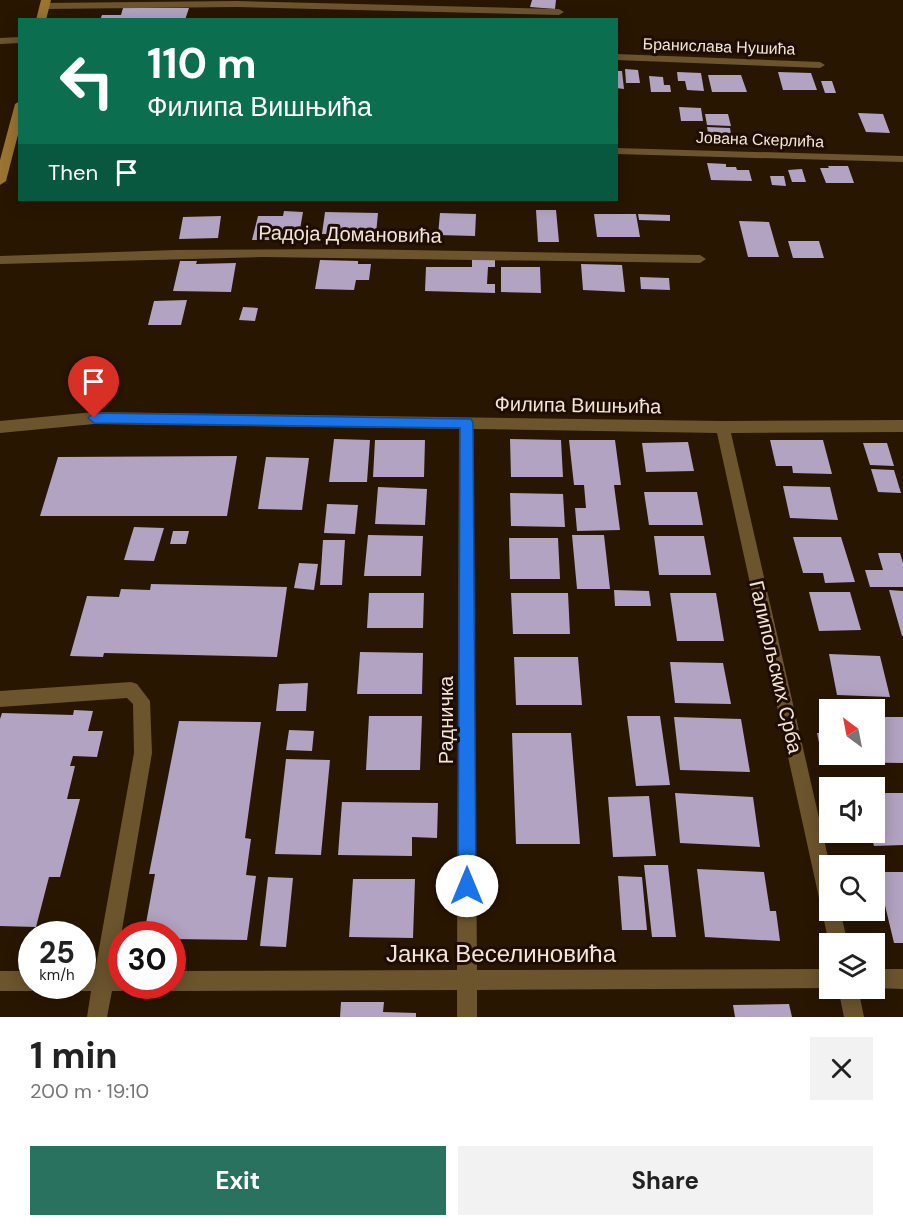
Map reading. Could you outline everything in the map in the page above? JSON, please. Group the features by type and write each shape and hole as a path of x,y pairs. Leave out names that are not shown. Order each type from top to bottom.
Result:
{"main road":[{"path":"41,18 45,3"},
{"path":"0,180 17,126"}],"street":[{"path":"45,3 373,6 559,12"},
{"path":"0,41 18,40"},
{"name":"Бранислава Нушића","path":"618,57 820,65"},
{"name":"Јована Скерлића","path":"618,151 903,159"},
{"name":"Радоја Домановића","path":"0,260 118,253 302,252 700,260"},
{"name":"Филипа Вишњића","path":"0,427 94,418 723,427 903,426"},
{"name":"Радничка","path":"466,423 467,1017"},
{"name":"Галипољских Срба","path":"723,427 819,859"},
{"path":"0,699 131,690 141,701 143,753 121,921"},
{"name":"Јанка Веселиновића","path":"186,981 819,979"},
{"path":"885,979 903,979"},
{"path":"0,981 18,981"},
{"path":"97,1017 108,992"},
{"path":"850,999 854,1017"}],"building":[{"path":"532,0 556,0 555,9 530,7"},
{"path":"123,8 189,8 186,18 101,18 102,15 121,15"},
{"path":"625,69 638,70 640,83 626,83"},
{"path":"618,71 622,71 624,89 618,88"},
{"path":"677,72 701,73 704,91 687,90 685,81 678,81"},
{"path":"778,72 811,73 817,90 783,90"},
{"path":"708,75 741,75 747,92 712,92"},
{"path":"649,76 663,77 664,85 670,85 671,92 651,92"},
{"path":"821,81 832,81 836,93 825,93"},
{"path":"679,107 701,108 703,121 681,121"},
{"path":"858,113 883,114 890,133 866,132"},
{"path":"705,114 728,114 731,126 707,125"},
{"path":"707,127 730,128 733,145 710,144"},
{"path":"707,163 726,164 726,167 736,167 737,170 749,170 752,181 711,180"},
{"path":"828,166 848,166 854,183 826,183 820,168 829,168"},
{"path":"802,169 806,182 792,182 788,170"},
{"path":"770,176 784,176 786,186 772,185"},
{"path":"536,210 556,210 559,242 538,242"},
{"path":"284,211 303,212 299,235 288,235 287,240 252,240 258,216 283,216"},
{"path":"325,212 378,213 376,234 322,234"},
{"path":"440,213 476,214 475,236 438,235"},
{"path":"594,214 636,214 640,237 597,237"},
{"path":"638,214 670,215 670,221 639,220"},
{"path":"221,216 218,238 179,239 183,217"},
{"path":"739,221 769,222 779,257 748,257"},
{"path":"788,241 819,241 824,258 793,258"},
{"path":"472,257 495,257 495,267 488,267 487,284 495,284 495,293 425,291 426,267 472,267"},
{"path":"320,260 358,261 358,264 371,264 369,280 356,280 354,290 315,289"},
{"path":"180,261 197,261 196,264 236,263 231,292 173,291"},
{"path":"581,264 622,265 625,292 583,290"},
{"path":"501,267 540,267 541,293 501,292"},
{"path":"640,277 669,278 670,290 641,289"},
{"path":"187,300 181,325 148,325 154,301"},
{"path":"243,307 258,308 255,321 239,320"},
{"path":"334,439 370,440 367,482 329,482"},
{"path":"510,439 561,440 563,477 511,477"},
{"path":"375,440 425,440 424,477 373,477"},
{"path":"569,440 615,440 621,485 614,485 620,530 577,531 575,508 586,508 584,485 574,485"},
{"path":"770,440 823,440 832,474 793,473 792,466 776,466"},
{"path":"688,442 694,471 646,472 642,443"},
{"path":"863,443 887,443 894,466 870,465"},
{"path":"237,456 227,516 40,516 58,457"},
{"path":"266,457 309,458 302,510 258,509"},
{"path":"871,469 894,470 901,493 878,492"},
{"path":"783,486 830,487 838,520 790,518"},
{"path":"378,487 427,489 425,525 375,524"},
{"path":"644,492 697,492 703,525 649,525"},
{"path":"510,493 563,494 565,527 511,526"},
{"path":"327,504 358,505 355,534 324,533"},
{"path":"134,527 164,528 154,561 124,560"},
{"path":"173,531 189,531 186,544 170,544"},
{"path":"368,535 423,536 421,576 364,576"},
{"path":"572,535 604,535 610,589 577,589"},
{"path":"654,536 704,536 711,575 659,575"},
{"path":"793,537 841,537 855,582 825,583 823,573 803,573"},
{"path":"509,538 558,538 560,579 510,579"},
{"path":"323,540 345,540 342,585 320,585"},
{"path":"878,553 900,553 903,563 903,587 870,587 865,570 883,570"},
{"path":"299,563 318,564 314,590 294,588"},
{"path":"151,584 287,587 277,657 104,653 103,657 70,656 87,596 119,597 121,589 150,590"},
{"path":"614,590 649,591 651,606 615,606"},
{"path":"889,590 903,591 903,636 902,636"},
{"path":"809,592 850,592 861,630 819,631"},
{"path":"369,593 424,593 423,628 367,628"},
{"path":"511,593 568,593 570,634 513,634"},
{"path":"670,593 716,593 724,641 677,641"},
{"path":"360,652 423,653 422,694 357,694"},
{"path":"829,654 880,656 890,697 837,695"},
{"path":"514,657 578,657 582,705 516,705"},
{"path":"670,662 723,663 731,704 675,703"},
{"path":"308,683 306,711 276,711 279,684"},
{"path":"74,710 93,711 88,731 103,731 97,757 73,756 70,766 75,766 67,799 80,799 60,877 49,877 38,921 18,921 18,926 0,926 0,719 2,713 73,715"},
{"path":"369,716 422,716 420,770 366,770"},
{"path":"627,716 660,716 670,785 636,786"},
{"path":"674,717 741,719 750,772 680,770"},
{"path":"885,717 903,717 903,763 885,763"},
{"path":"179,721 261,722 245,838 251,839 246,875 256,876 247,940 186,939 186,921 146,921 155,874 149,874"},
{"path":"289,730 314,731 312,751 286,750"},
{"path":"512,733 571,733 580,844 516,844"},
{"path":"286,759 330,760 321,855 275,854"},
{"path":"675,793 753,797 760,847 680,843"},
{"path":"885,793 903,793 903,845 874,846 873,843 885,843"},
{"path":"649,796 656,856 613,857 608,797"},
{"path":"342,802 438,803 437,838 412,837 412,856 338,855"},
{"path":"644,865 668,865 676,937 652,937"},
{"path":"697,869 764,872 770,911 776,911 780,941 705,937"},
{"path":"885,872 903,872 903,943 894,943 885,905"},
{"path":"618,876 642,877 647,930 622,930"},
{"path":"268,877 293,878 286,947 260,946"},
{"path":"353,879 415,879 413,938 349,937"},
{"path":"341,1002 384,1002 383,1012 416,1013 416,1017 340,1017"},
{"path":"789,1004 792,1017 735,1017 733,1005"}],"route":[{"path":"94,418 466,423 467,886"}]}
